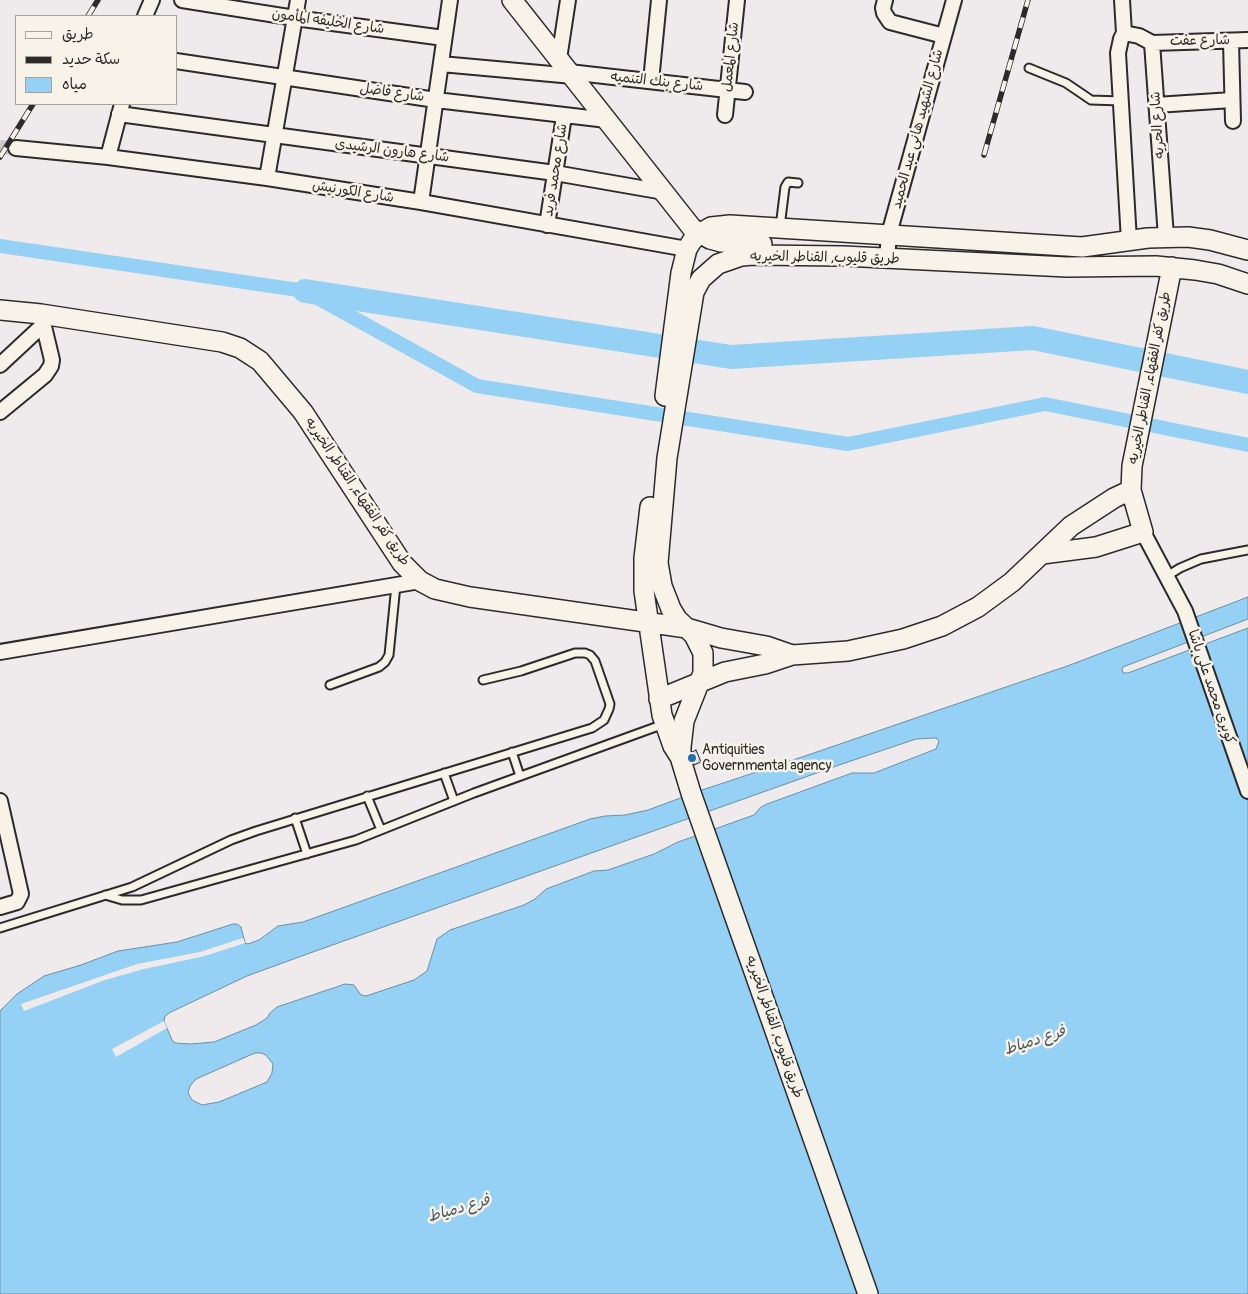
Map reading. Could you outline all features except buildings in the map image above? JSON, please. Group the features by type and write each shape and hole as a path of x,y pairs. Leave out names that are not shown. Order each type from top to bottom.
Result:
{"main road":[{"path":"512,0 692,228 699,234 710,240 721,242 826,247 843,256"},
{"name":"طريق قليوب, القناطر الخيريه","path":"681,760 684,721 703,673 704,653 694,635 677,619 665,598 659,574 658,550 662,457 681,273 687,249 699,234 720,225 1067,246 1098,246 1166,237 1210,240 1248,250"},
{"name":"طريق قليوب, القناطر الخيريه","path":"868,1294 681,760 664,724 659,699 644,586 644,558 694,292 701,279 709,271 729,259 741,256 843,256 1067,267 1172,267 1218,274 1248,284"},
{"name":"طريق كفر الفقهاء, القناطر الخيريه","path":"1143,532 1131,490 1132,466 1172,267"},
{"name":"طريق كفر الفقهاء, القناطر الخيريه","path":"0,310 42,319 222,342 240,348 260,361 303,412 402,563 420,581 435,589 452,594 687,628 721,638 766,646 792,655"},
{"name":"طريق كفر الفقهاء, القناطر الخيريه","path":"659,699 725,672 765,664 792,655 848,651 903,640 942,626 985,602 1012,582 1071,526 1114,498 1131,490"},
{"path":"1042,554 1096,547 1143,532"}],"street":[{"path":"145,15 152,0"},
{"name":"شارع الخليفه المأمون","path":"182,0 295,18 444,38"},
{"path":"267,178 298,0"},
{"path":"421,202 450,0"},
{"path":"567,69 568,0"},
{"path":"650,81 659,0"},
{"name":"شارع المعمل","path":"725,114 737,0"},
{"path":"885,0 884,13 890,22 944,36"},
{"name":"شارع الشهيد هاني عبد الحميد","path":"887,259 889,234 954,0"},
{"path":"1122,0 1124,33 1118,53 1129,242"},
{"path":"1124,33 1139,36 1152,43"},
{"name":"شارع عفت","path":"1152,43 1248,40"},
{"path":"1231,41 1233,121"},
{"name":"شارع الحريه","path":"1152,43 1166,237"},
{"name":"شارع فاضل","path":"178,61 436,100 607,120"},
{"name":"شارع بنك التنميه","path":"441,64 567,69 746,92"},
{"path":"1156,105 1232,100"},
{"path":"108,157 121,109"},
{"name":"شارع هارون الرشيدى","path":"121,109 274,136 555,173 664,192"},
{"name":"شارع محمد فريد","path":"548,225 564,116"},
{"name":"شارع الكورنيش","path":"16,148 108,157 267,178 421,202 687,249"},
{"path":"0,365 42,319"},
{"path":"0,412 49,371 52,360 42,319"},
{"name":"طريق كفر الفقهاء, القناطر الخيريه","path":"1143,532 1185,611"},
{"path":"0,652 420,581"},
{"name":"كوبرى محمد على باشا","path":"1185,611 1248,791"},
{"path":"0,801 5,849 21,894 17,902 0,907"}],"lane":[{"path":"1029,68 1066,83 1091,100 1121,101"},
{"path":"780,228 785,187 788,182 798,183"},
{"path":"1167,576 1201,559 1248,550"},
{"path":"330,685 379,667 385,662 388,655 396,585"},
{"path":"0,928 151,879 231,840 295,818 598,724 604,720 609,710 610,704 605,687 593,658 585,653 580,652 483,680"},
{"path":"105,895 122,900 141,900 356,840 520,776 664,724"},
{"path":"512,752 520,776"},
{"path":"444,773 454,801"},
{"path":"367,796 381,830"},
{"path":"295,818 307,854"}],"water":[{"name":"فرع دمياط","path":"1248,597 1248,619 1122,669 1123,673 1128,673 1248,628 1248,1294 0,1294 0,1011 17,994 44,976 118,951 177,942 233,924 241,927 245,943 248,944 259,940 278,926 303,922 590,819 648,810 1070,665","holes":["936,738 939,741 936,749 874,773 852,773 767,804 761,807 754,815 678,842 654,854 608,870 594,871 546,889 535,899 524,905 450,930 437,939 427,971 414,980 366,996 361,995 354,985 345,984 277,1007 267,1018 256,1025 214,1042 175,1043 164,1021 165,1016 171,1012 247,976 842,764 916,739","255,1053 266,1055 273,1064 272,1073 267,1082 219,1102 202,1105 192,1100 188,1093 190,1086 196,1079"]}],"pier":[{"path":"243,938 245,943 205,956 144,969 105,980 24,1011 21,1004 137,964 200,952"},
{"path":"164,1021 167,1028 116,1057 112,1049"}],"waterway":[{"path":"0,246 305,291 477,386 848,444 1045,404 1248,445"},
{"path":"305,291 731,357 1033,338 1248,382"}],"tunnel":[{"path":"0,147 16,148"}],"railway":[{"path":"89,15 98,0"},
{"path":"984,155 1028,0"},
{"path":"0,157 32,105"}],"place":[{"name":"Antiquities Governmental agency","path":"692,758"}]}
